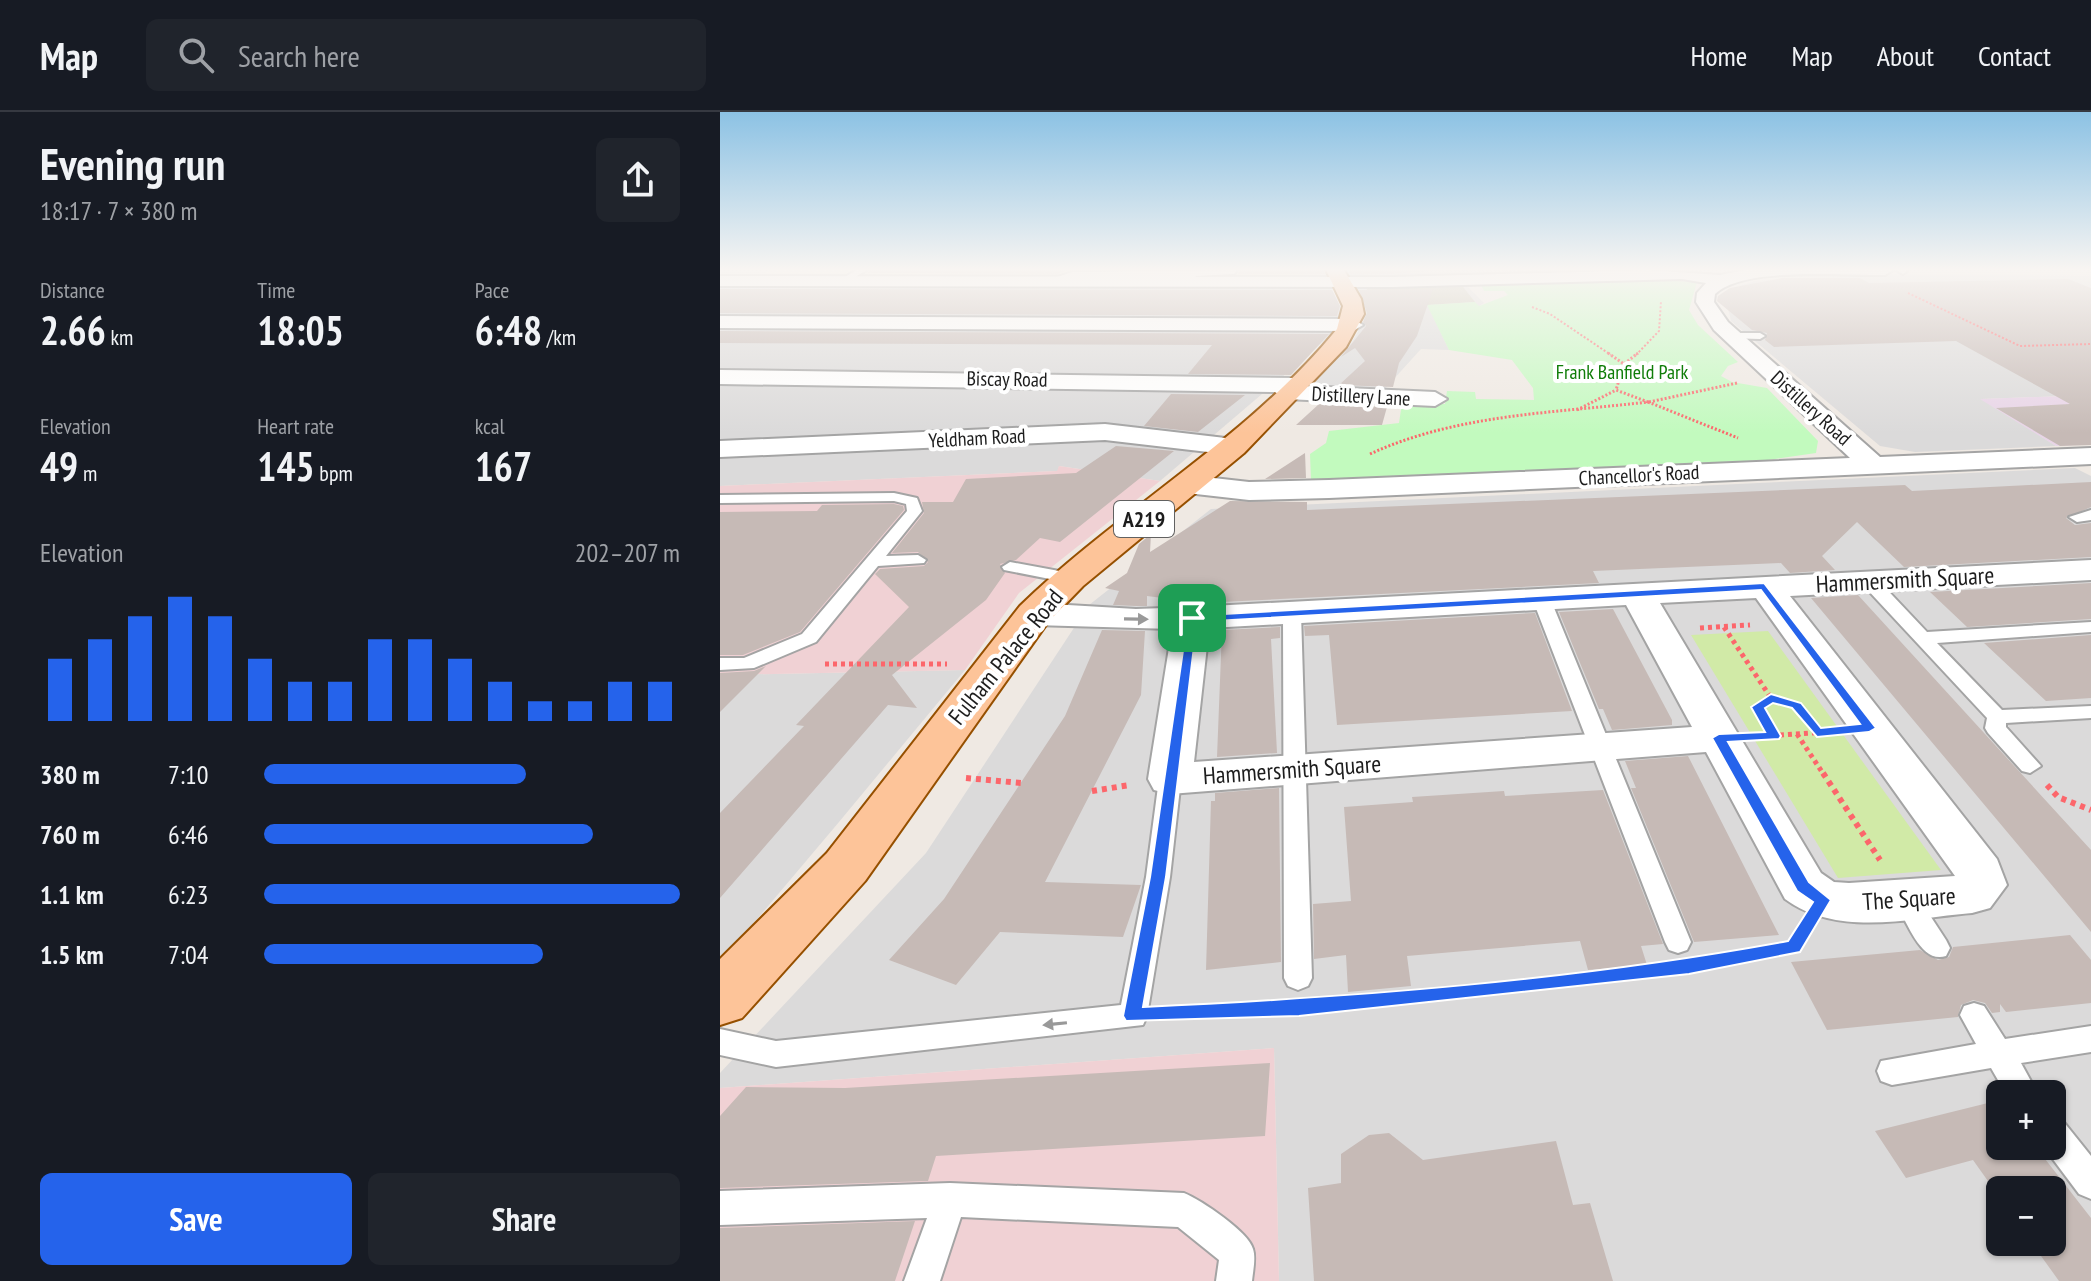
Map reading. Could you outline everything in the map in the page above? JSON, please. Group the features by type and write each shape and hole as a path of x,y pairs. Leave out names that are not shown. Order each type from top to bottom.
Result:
{"main road":[{"name":"Fulham Palace Road","path":"724,990 846,867 1034,614 1070,578 1234,447 1353,325"}],"street":[{"path":"1259,325 1353,325"},
{"name":"Distillery Road","path":"1722,325 1731,336 1873,465"},
{"name":"Biscay Road","path":"720,377 1290,389"},
{"name":"Distillery Lane","path":"1290,389 1435,399"},
{"name":"Yeldham Road","path":"720,449 1105,432 1234,447"},
{"name":"Chancellor's Road","path":"1187,484 1249,491 1329,489 1809,467 2087,459"},
{"name":"Hammersmith Square","path":"1034,614 1136,620 1192,618 2091,570"},
{"name":"The Square","path":"1764,586 1979,872 1982,885 1972,894 1907,901 1823,900"},
{"path":"1637,593 1803,886 1823,900"},
{"name":"Hammersmith Square","path":"1192,618 1170,779 1719,738"}],"lane":[{"path":"1731,336 1760,336"},
{"path":"720,507 805,506 815,497"},
{"path":"720,499 894,497 912,501 915,511 809,638 747,664 720,664"},
{"path":"874,561 918,560"},
{"path":"1010,567 1070,578"},
{"path":"1870,582 1997,717 2091,712"},
{"path":"1541,598 1678,942"},
{"path":"1292,613 1298,978"},
{"path":"1922,638 2091,627"},
{"path":"1997,717 1995,728 2030,766"},
{"path":"720,1042 776,1054 1133,1016 1158,877 1170,779"},
{"path":"1907,901 1937,948"},
{"path":"1974,1015 2014,1080"},
{"path":"1892,1071 2091,1039"},
{"path":"2066,1150 2091,1182"},
{"path":"922,1281 950,1200"},
{"path":"720,1208 950,1200 1184,1210 1237,1252 1234,1281"}],"path":[{"path":"1566,325 1624,364"},
{"path":"1570,413 1616,390 1624,364 1654,342 1661,325"},
{"path":"1975,325 2020,346 2091,344"},
{"path":"1329,489 1330,476 1376,450 1474,422 1648,402 1699,393 1752,377 1775,376"},
{"path":"1616,390 1809,467"},
{"path":"1658,630 1791,623"},
{"path":"1724,627 1771,698 1797,706 1817,732"},
{"path":"758,659 783,664 996,665"},
{"path":"1771,698 1758,707 1774,736"},
{"path":"1719,738 1869,728"},
{"path":"1797,734 1907,901"},
{"path":"2030,766 2058,797 2091,810"},
{"path":"975,778 1021,783"},
{"path":"1689,966 1794,947 1823,900"},
{"path":"1133,1016 1299,1008 1673,968"}],"shaded area":[{"path":"720,325 1340,325 1160,481 1059,466 1058,471 720,486"},
{"path":"1362,325 1450,325 1440,331 1449,350 1421,349 1382,392 1315,390 1312,383 1352,342"},
{"path":"1735,325 2091,325 2091,395 1982,399 2056,446 1915,452 1880,446"},
{"path":"2091,395 2091,444 2056,446 1980,399"},
{"path":"1059,466 1160,481 1019,593 965,670 720,675 720,486 1057,471"},
{"path":"2075,468 2091,476 2091,1281 1279,1281 1274,1048 720,1088 720,1073 926,853 1089,605 1211,509"},
{"path":"965,670 839,822 720,963 720,675"},
{"path":"1274,1048 1279,1281 720,1281 720,1088"}],"green space":[{"name":"Frank Banfield Park","path":"1437,325 1698,325 1738,362 1728,366 1721,376 1732,382 1767,388 1818,441 1816,453 1768,460 1311,480 1310,454 1326,443 1329,431 1399,423 1402,403 1445,404 1447,391 1475,392 1476,399 1534,400 1533,388 1512,360 1449,350"},
{"path":"1768,631 1941,870 1838,878 1691,635"}],"building":[{"path":"1421,325 1399,363 1393,387 1339,385 1365,361 1355,348 1341,357 1366,326"},
{"path":"1745,325 2091,325 2091,445 2060,446 1996,408 2070,404 1956,341 1774,347 1765,340 1767,333 1752,330"},
{"path":"720,331 1329,334 1291,375 1188,374 1212,345 720,343"},
{"path":"1171,394 1245,395 1198,432 1144,426"},
{"path":"1319,404 1387,407 1382,425 1296,425"},
{"path":"1116,446 1174,451 1060,542 1040,538 1016,560 1000,564 1005,573 986,600 892,675 917,708 888,705 720,898 720,813 804,726 796,725 909,607 875,574 880,569 924,566 928,562 918,552 892,553 924,513 922,502 953,502 966,479 1076,473"},
{"path":"1305,453 1306,478 1265,479"},
{"path":"2091,482 2091,507 2066,518 2075,525 2091,523 2091,557 1904,567 1857,522 1822,556 1835,570 1790,573 1781,563 1593,571 1599,583 1202,603 1147,596 1147,606 1113,605 1119,591 1105,588 1127,573 1139,544 1151,534 1150,552 1230,501 1307,502 1307,510 1905,485 1912,491"},
{"path":"822,505 903,506 904,510 800,632 743,655 720,655 720,512 817,511"},
{"path":"2091,583 2091,619 1967,627 1930,592"},
{"path":"1858,595 2091,850 2091,932 1811,598"},
{"path":"1613,609 1672,725 1612,730 1603,709 1599,709 1559,612"},
{"path":"1535,613 1572,711 1337,725 1329,635 1305,636 1304,626"},
{"path":"1280,627 1280,638 1271,639 1277,753 1217,757 1222,630"},
{"path":"1102,630 1145,631 1141,695 1045,882 1141,885 1123,937 1000,932 956,985 889,960 944,899 1065,716"},
{"path":"2091,635 2091,698 2046,701 1984,643"},
{"path":"766,666 720,712 720,673 754,671"},
{"path":"1688,756 1779,935 1694,942 1631,788 1636,788 1625,761"},
{"path":"1279,788 1281,962 1206,970 1211,801 1215,801 1215,793"},
{"path":"1603,790 1663,944 1641,946 1647,965 1588,970 1580,941 1407,956 1411,986 1348,992 1346,955 1314,959 1313,904 1351,901 1344,807 1413,802 1412,797 1504,791 1505,796"},
{"path":"2070,935 2091,960 2091,1003 2006,1012 2000,1004 2000,1012 1992,1013 1985,1003 1973,1000 1961,1005 1958,1017 1827,1030 1791,962 1920,950 1938,960 1949,957 1953,947"},
{"path":"1270,1063 1265,1136 936,1156 928,1181 720,1188 720,1116 746,1087 845,1088"},
{"path":"1986,1103 1986,1160 2046,1160 2058,1176 1986,1178 1973,1160 1906,1178 1875,1131"},
{"path":"1389,1133 1423,1160 1556,1141 1573,1205 1590,1203 1613,1281 1314,1281 1308,1188 1341,1183 1341,1154 1369,1135"},
{"path":"2066,1186 2091,1218 2091,1281 2059,1281 2041,1256 2066,1256"},
{"path":"915,1221 895,1281 720,1281 720,1228"}],"route":[{"path":"1764,586 1869,728 1817,732 1797,706 1771,698 1758,707 1774,736 1719,738 1803,886 1823,900 1794,947 1689,966 1299,1008 1133,1016 1158,877 1192,618 1764,586"}]}
